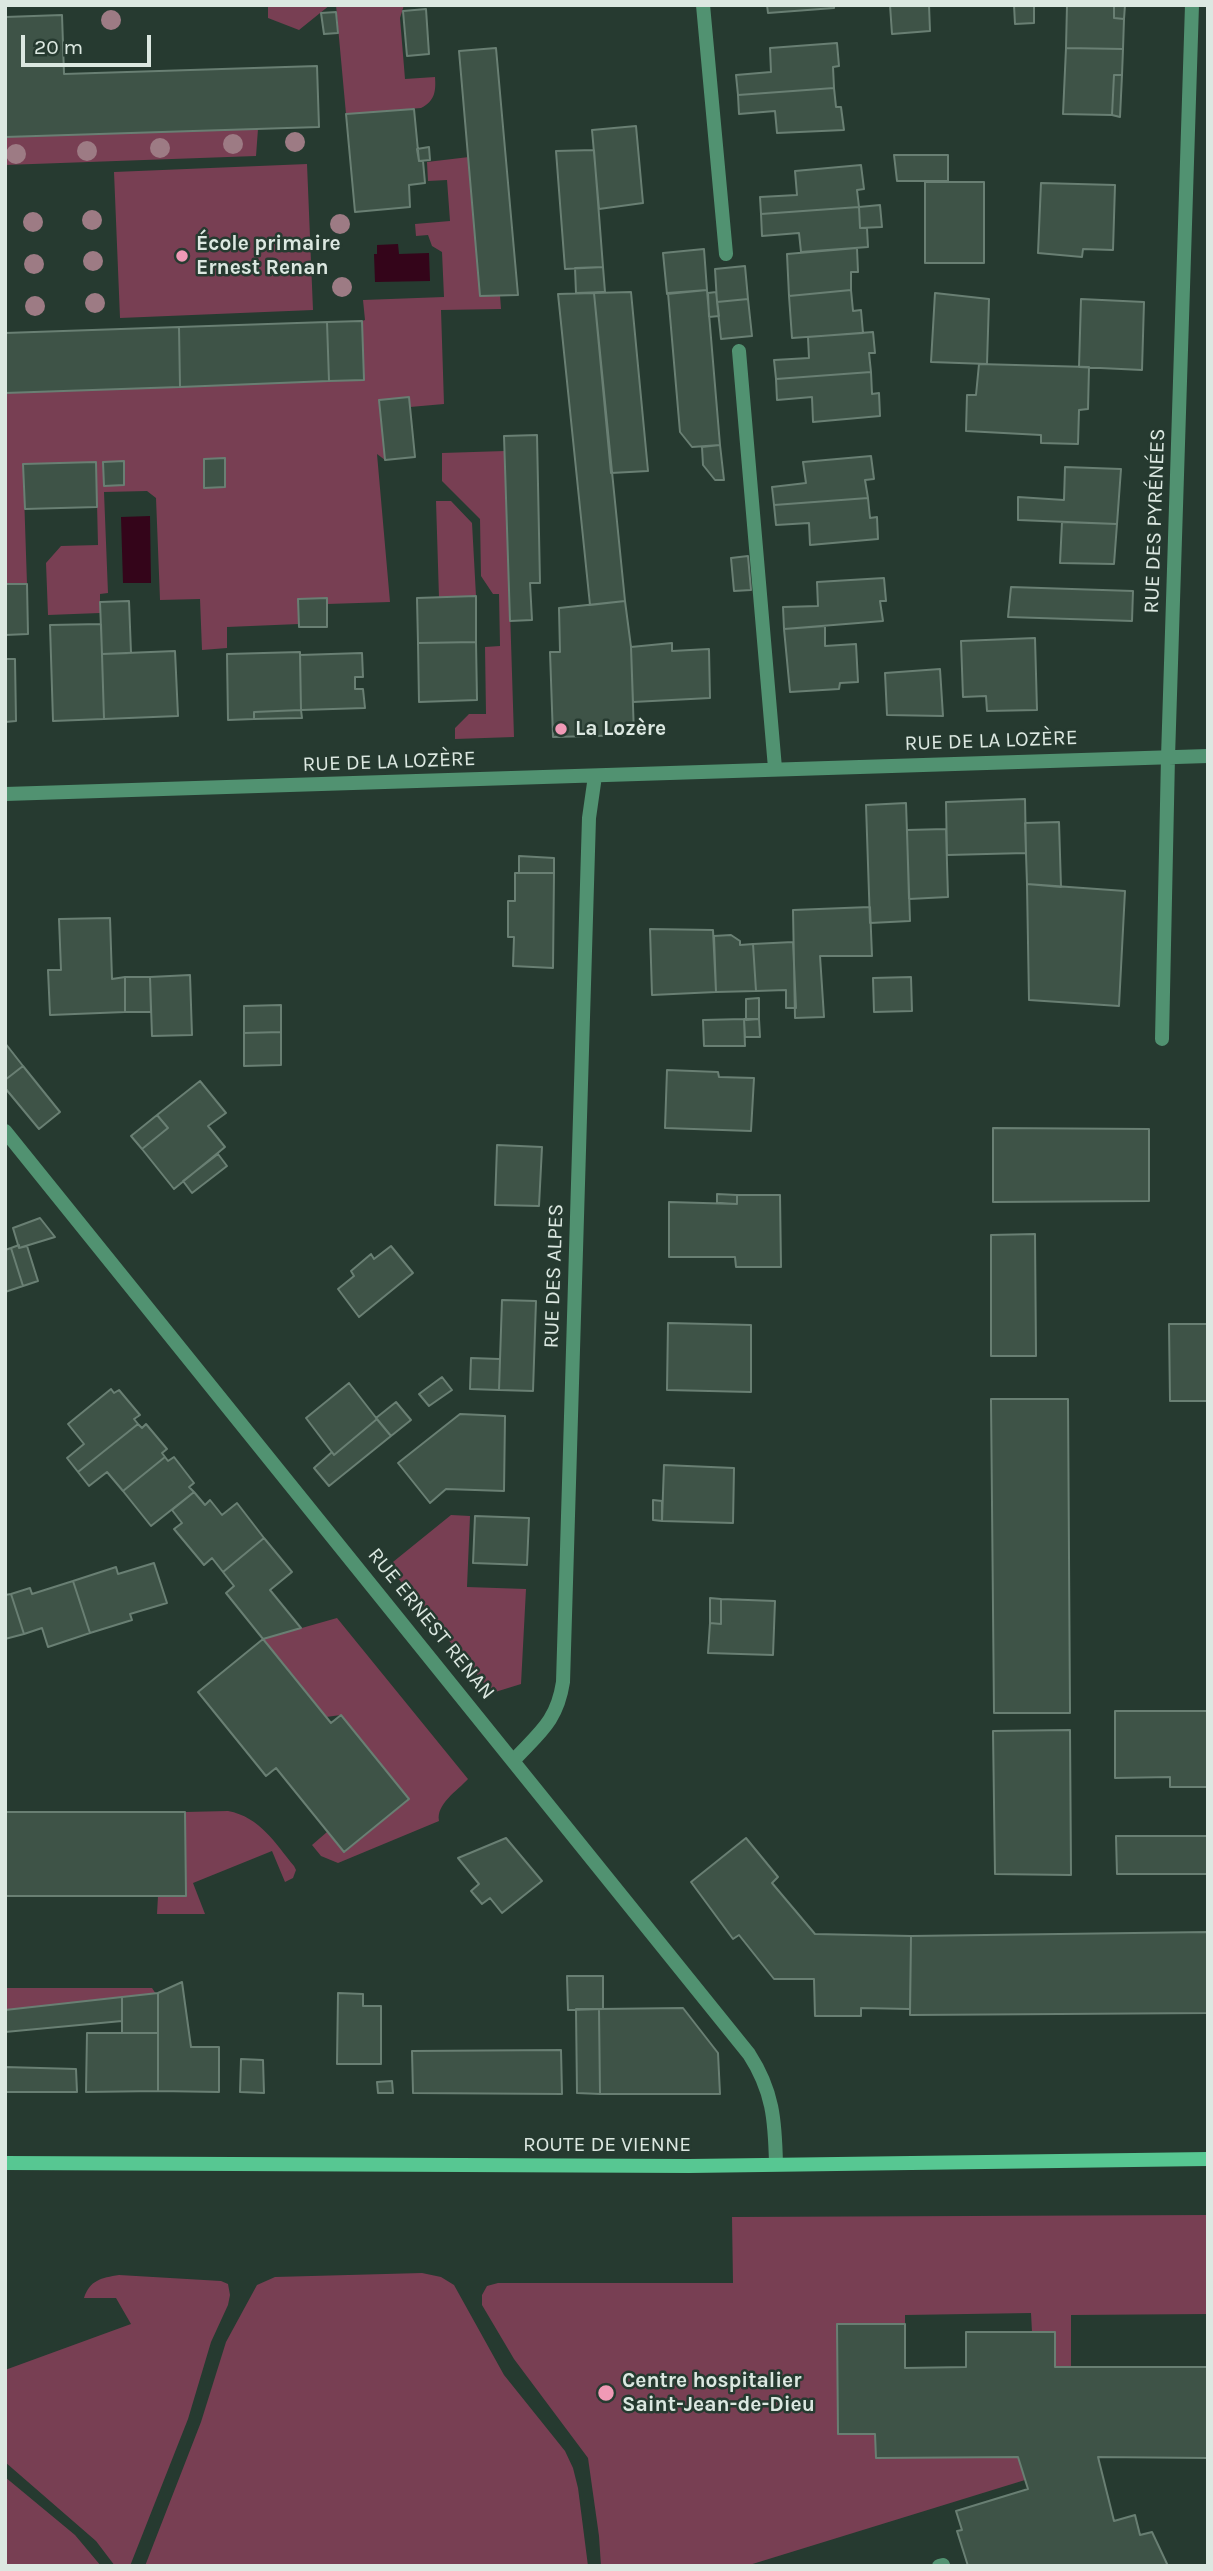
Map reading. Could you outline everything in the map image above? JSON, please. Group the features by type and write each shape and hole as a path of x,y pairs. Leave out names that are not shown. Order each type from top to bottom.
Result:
{"main road":[{"name":"ROUTE DE VIENNE","path":"5,2163 511,2166 1208,2159"}],"street":[{"path":"703,5 726,254"},
{"name":"RUE DES PYRÉNÉES","path":"1162,1039 1168,757 1192,5"},
{"path":"739,351 775,768"},
{"name":"RUE DE LA LOZÈRE","path":"5,794 1208,756"},
{"name":"RUE DES ALPES","path":"514,1760 548,1725 560,1702 563,1682 589,818 595,776"},
{"name":"RUE ERNEST RENAN","path":"5,1131 749,2054 762,2074 771,2100 775,2123 776,2164"}],"shaded area":[{"path":"268,5 330,5 299,30 268,18"},
{"path":"336,5 404,5 400,18 405,79 435,77 435,91 429,102 421,108 346,114"},
{"path":"258,129 256,156 5,165 5,137"},
{"path":"469,157 501,309 441,310 444,404 410,407 409,397 379,400 385,460 377,454 390,602 327,604 326,598 299,599 299,624 227,627 227,648 202,650 200,599 160,600 156,498 147,491 104,492 108,593 100,594 100,613 48,615 46,563 61,546 98,545 96,462 23,464 27,584 5,584 5,393 364,380 363,300 444,297 442,252 432,246 428,235 416,236 415,224 450,221 447,180 428,181 427,162","holes":["204,459 224,459 225,487 204,487"]},
{"path":"307,164 313,310 120,318 114,172"},
{"path":"398,244 399,254 429,253 430,281 375,282 374,254 377,254 377,245"},
{"path":"505,451 514,737 455,739 455,728 469,714 486,714 485,647 500,646 499,594 493,594 481,576 480,519 442,481 442,453"},
{"path":"436,501 451,501 472,523 476,596 439,598"},
{"path":"150,516 151,583 123,583 121,517"},
{"path":"451,1515 470,1516 467,1587 526,1589 521,1684 492,1693 388,1566"},
{"path":"337,1618 468,1779 444,1803 439,1821 338,1863 321,1856 312,1845 327,1832 345,1852 409,1799 341,1715 326,1717 263,1639"},
{"path":"228,1811 249,1819 266,1832 294,1866 296,1870 293,1878 285,1882 272,1851 193,1883 205,1914 157,1914 158,1896 185,1896 185,1812"},
{"path":"5,1988 152,1988 156,1994 5,2010"},
{"path":"1208,2215 1208,2314 1071,2315 1071,2368 1055,2367 1055,2332 1032,2332 1031,2313 905,2315 905,2324 837,2325 838,2434 875,2434 876,2458 1018,2457 1025,2480 746,2566 601,2566 588,2458 514,2359 482,2305 482,2295 487,2286 498,2283 733,2283 732,2217"},
{"path":"422,2273 441,2277 454,2285 504,2375 565,2451 578,2488 588,2566 145,2566 201,2422 226,2342 257,2285 275,2277"},
{"path":"119,2275 221,2281 228,2284 230,2295 211,2342 188,2419 130,2566 115,2566 96,2541 5,2462 5,2370 131,2324 116,2298 84,2298 89,2287 97,2281"},
{"path":"5,2477 75,2535 101,2566 5,2566"}],"building":[{"path":"767,5 834,5 834,8 768,13"},
{"path":"890,5 929,5 930,31 892,34"},
{"path":"1014,5 1034,5 1034,23 1015,24"},
{"path":"1067,5 1114,5 1114,18 1124,19 1123,49 1066,48"},
{"path":"1114,5 1125,5 1124,19 1114,18"},
{"path":"426,9 429,54 407,56 403,11"},
{"path":"336,12 338,33 324,34 321,13"},
{"path":"62,15 64,74 317,66 319,127 5,137 5,17"},
{"path":"837,43 839,66 833,67 834,88 738,95 736,75 771,72 770,48"},
{"path":"496,48 518,295 480,296 459,51"},
{"path":"1066,48 1123,49 1122,75 1114,75 1112,115 1063,114"},
{"path":"1114,75 1122,75 1120,117 1112,115"},
{"path":"834,88 836,107 841,107 844,130 777,133 775,111 739,114 738,95"},
{"path":"414,109 419,161 423,161 425,183 409,185 410,207 355,212 346,114"},
{"path":"636,126 643,203 599,209 592,130"},
{"path":"429,147 430,160 419,161 417,149"},
{"path":"594,150 603,267 565,269 556,151"},
{"path":"894,155 948,155 948,181 897,181"},
{"path":"861,165 864,189 857,190 859,207 761,214 760,197 797,195 795,171"},
{"path":"925,182 984,182 984,263 925,263"},
{"path":"1041,183 1115,185 1113,250 1083,249 1082,257 1038,253"},
{"path":"880,205 882,227 860,228 859,207"},
{"path":"859,207 860,228 867,228 868,247 801,252 799,233 762,236 761,214"},
{"path":"857,248 858,272 851,272 851,290 789,296 787,254"},
{"path":"704,249 707,290 667,294 663,253"},
{"path":"745,266 748,299 717,302 715,269"},
{"path":"603,267 605,292 576,293 575,268"},
{"path":"707,290 720,445 692,447 680,432 668,293"},
{"path":"851,290 853,311 861,310 863,333 792,338 789,296"},
{"path":"631,292 648,471 611,473 594,293"},
{"path":"716,292 719,316 709,317 708,293"},
{"path":"594,293 625,601 590,605 558,294"},
{"path":"935,293 989,299 987,364 931,362"},
{"path":"748,299 752,336 721,339 717,302"},
{"path":"1081,299 1144,302 1142,370 1079,367"},
{"path":"362,321 364,380 329,381 327,322"},
{"path":"327,322 329,381 180,387 179,327"},
{"path":"179,327 180,387 5,393 5,333"},
{"path":"873,332 875,353 869,353 871,372 776,379 774,360 809,358 808,337"},
{"path":"979,364 1089,367 1088,409 1079,410 1078,444 1041,443 1041,435 966,431 967,395 976,395"},
{"path":"871,372 872,394 879,393 880,416 813,422 812,397 777,400 776,379"},
{"path":"409,397 415,457 385,460 379,400"},
{"path":"537,435 540,583 530,583 532,620 510,621 504,436"},
{"path":"720,445 724,480 715,480 703,465 702,447"},
{"path":"871,456 874,479 865,480 868,498 774,505 772,487 806,483 803,462"},
{"path":"225,458 225,487 204,488 204,459"},
{"path":"124,461 124,485 104,486 103,462"},
{"path":"96,462 97,507 25,509 23,464"},
{"path":"1065,467 1121,469 1117,524 1018,520 1018,497 1064,500"},
{"path":"868,498 870,518 877,517 878,539 810,545 809,523 776,525 774,505"},
{"path":"1062,522 1117,524 1114,564 1060,563"},
{"path":"748,556 751,590 734,591 731,558"},
{"path":"884,578 886,601 880,601 883,621 784,629 783,607 818,606 817,582"},
{"path":"5,584 27,584 28,634 5,635"},
{"path":"1011,587 1133,591 1132,621 1008,617"},
{"path":"476,596 476,642 418,643 417,598"},
{"path":"327,598 327,627 299,627 298,599"},
{"path":"129,601 131,653 102,654 100,602"},
{"path":"625,601 631,647 634,735 553,737 550,652 560,652 559,608"},
{"path":"101,624 104,719 53,721 50,625"},
{"path":"825,626 825,646 856,644 858,682 840,683 839,689 790,692 784,629"},
{"path":"1035,638 1037,710 987,711 986,696 963,697 961,641"},
{"path":"476,642 477,700 419,702 418,643"},
{"path":"672,643 672,651 709,649 710,698 633,702 631,647"},
{"path":"175,651 178,716 104,719 102,654"},
{"path":"300,652 301,710 254,712 254,719 228,720 227,654"},
{"path":"362,653 363,677 355,677 355,689 363,689 365,708 301,710 300,655"},
{"path":"5,659 15,659 16,721 5,722"},
{"path":"940,669 943,716 887,715 885,673"},
{"path":"301,710 302,718 254,719 254,712"},
{"path":"1025,799 1026,853 947,855 946,802"},
{"path":"906,803 910,921 870,923 866,805"},
{"path":"1059,822 1061,887 1027,884 1025,823"},
{"path":"946,829 948,897 909,899 907,830"},
{"path":"519,856 554,858 554,873 519,873"},
{"path":"515,873 554,873 553,968 513,966 514,937 508,937 508,901 515,901"},
{"path":"1027,884 1125,891 1119,1006 1029,1000"},
{"path":"870,907 872,956 820,956 824,1017 795,1018 793,910"},
{"path":"110,918 112,979 125,977 125,1012 50,1015 48,970 61,970 59,919"},
{"path":"650,929 713,930 716,992 652,995"},
{"path":"731,935 740,941 740,945 753,944 756,991 716,992 714,936"},
{"path":"793,942 796,1008 786,1008 786,990 756,991 753,944"},
{"path":"190,975 192,1035 152,1036 150,977"},
{"path":"125,977 150,977 151,1012 125,1012"},
{"path":"911,977 912,1011 874,1012 873,978"},
{"path":"759,998 759,1019 746,1020 746,999"},
{"path":"281,1005 281,1032 244,1033 244,1006"},
{"path":"744,1019 759,1019 760,1037 745,1037"},
{"path":"744,1019 745,1046 704,1046 703,1020"},
{"path":"281,1032 281,1065 244,1066 244,1033"},
{"path":"5,1043 23,1066 5,1080"},
{"path":"23,1066 60,1112 39,1129 5,1088 5,1080"},
{"path":"667,1070 718,1072 719,1077 754,1078 751,1131 665,1128"},
{"path":"200,1081 226,1113 208,1126 225,1147 174,1189 142,1149 168,1128 157,1115"},
{"path":"157,1115 168,1128 142,1149 131,1136"},
{"path":"993,1128 1149,1129 1149,1201 993,1202"},
{"path":"497,1145 542,1147 539,1206 495,1205"},
{"path":"218,1154 227,1166 192,1193 183,1181"},
{"path":"717,1194 737,1195 737,1204 717,1203"},
{"path":"737,1195 780,1195 781,1267 736,1267 735,1257 669,1257 669,1202 737,1204"},
{"path":"40,1218 55,1237 19,1248 13,1228"},
{"path":"1035,1234 1036,1356 991,1356 991,1235"},
{"path":"19,1245 19,1248 27,1246 38,1281 23,1286 11,1248"},
{"path":"391,1246 413,1273 359,1317 338,1289 354,1276 351,1271 371,1254 374,1259"},
{"path":"11,1248 23,1286 5,1292 5,1250"},
{"path":"502,1300 536,1301 533,1391 499,1390"},
{"path":"668,1323 751,1325 751,1392 667,1390"},
{"path":"1169,1324 1208,1324 1208,1401 1170,1401"},
{"path":"471,1358 500,1359 499,1390 470,1389"},
{"path":"442,1377 452,1390 429,1406 419,1394"},
{"path":"349,1383 377,1419 334,1455 306,1418"},
{"path":"111,1389 114,1393 119,1390 140,1415 134,1419 138,1424 78,1472 67,1458 84,1444 68,1424"},
{"path":"991,1399 1068,1399 1070,1713 994,1713"},
{"path":"396,1402 411,1420 391,1436 376,1418"},
{"path":"460,1414 505,1416 504,1491 446,1489 430,1503 398,1463"},
{"path":"377,1419 391,1436 329,1486 314,1468"},
{"path":"138,1424 142,1428 146,1424 167,1449 162,1453 165,1457 123,1491 107,1472 89,1486 78,1472"},
{"path":"165,1457 168,1461 174,1457 194,1483 189,1487 194,1492 151,1526 123,1491"},
{"path":"664,1465 734,1468 733,1523 662,1521"},
{"path":"194,1492 205,1505 210,1500 222,1515 237,1503 264,1538 223,1572 212,1558 204,1565 174,1529 182,1523 172,1510"},
{"path":"653,1500 662,1501 662,1521 653,1520"},
{"path":"475,1516 529,1518 527,1565 473,1563"},
{"path":"264,1538 292,1572 270,1590 301,1628 263,1639 226,1593 234,1586 223,1572"},
{"path":"154,1563 167,1603 130,1614 132,1620 90,1633 73,1581 116,1567 118,1574"},
{"path":"73,1581 90,1633 48,1647 42,1628 24,1634 11,1594 30,1588 32,1594"},
{"path":"11,1594 24,1634 5,1639 5,1595"},
{"path":"710,1598 721,1599 721,1624 710,1623"},
{"path":"721,1599 775,1601 773,1655 708,1653 710,1623 721,1624"},
{"path":"263,1639 331,1723 341,1715 409,1799 344,1852 276,1768 266,1776 198,1692"},
{"path":"1115,1711 1208,1711 1208,1787 1170,1787 1170,1777 1115,1778"},
{"path":"1070,1730 1071,1875 995,1874 993,1731"},
{"path":"5,1812 185,1812 186,1896 5,1896"},
{"path":"1116,1836 1208,1836 1208,1874 1117,1874"},
{"path":"506,1838 542,1881 502,1913 490,1898 482,1904 471,1891 479,1884 458,1858"},
{"path":"746,1838 778,1877 772,1883 815,1934 911,1936 910,2009 861,2008 861,2016 815,2016 814,1979 774,1979 739,1935 733,1939 691,1882"},
{"path":"1208,1932 1208,2013 910,2015 911,1936"},
{"path":"567,1976 603,1976 603,2009 568,2010"},
{"path":"182,1982 191,2047 219,2047 219,2092 158,2091 158,1993"},
{"path":"158,1993 158,2033 122,2033 122,1997"},
{"path":"338,1993 363,1994 363,2006 381,2006 381,2064 337,2064"},
{"path":"122,1997 122,2021 5,2032 5,2010"},
{"path":"683,2008 718,2053 720,2094 600,2094 599,2009"},
{"path":"576,2009 599,2009 600,2094 577,2093"},
{"path":"87,2033 158,2033 158,2091 86,2092"},
{"path":"561,2050 562,2094 413,2093 412,2051"},
{"path":"241,2059 263,2060 264,2093 240,2092"},
{"path":"5,2067 76,2069 77,2092 5,2092"},
{"path":"392,2081 393,2093 378,2093 377,2082"},
{"path":"837,2324 905,2324 905,2368 966,2367 966,2332 1055,2332 1055,2367 1208,2367 1208,2458 1098,2457 1114,2521 1135,2515 1140,2535 1152,2532 1168,2566 968,2566 957,2531 962,2530 956,2511 1028,2489 1018,2457 876,2458 875,2434 838,2434"}],"place":[{"name":"École primaire Ernest Renan","path":"182,256"},
{"name":"La Lozère","path":"561,729"},
{"name":"Centre hospitalier Saint-Jean-de-Dieu","path":"606,2393"}]}
